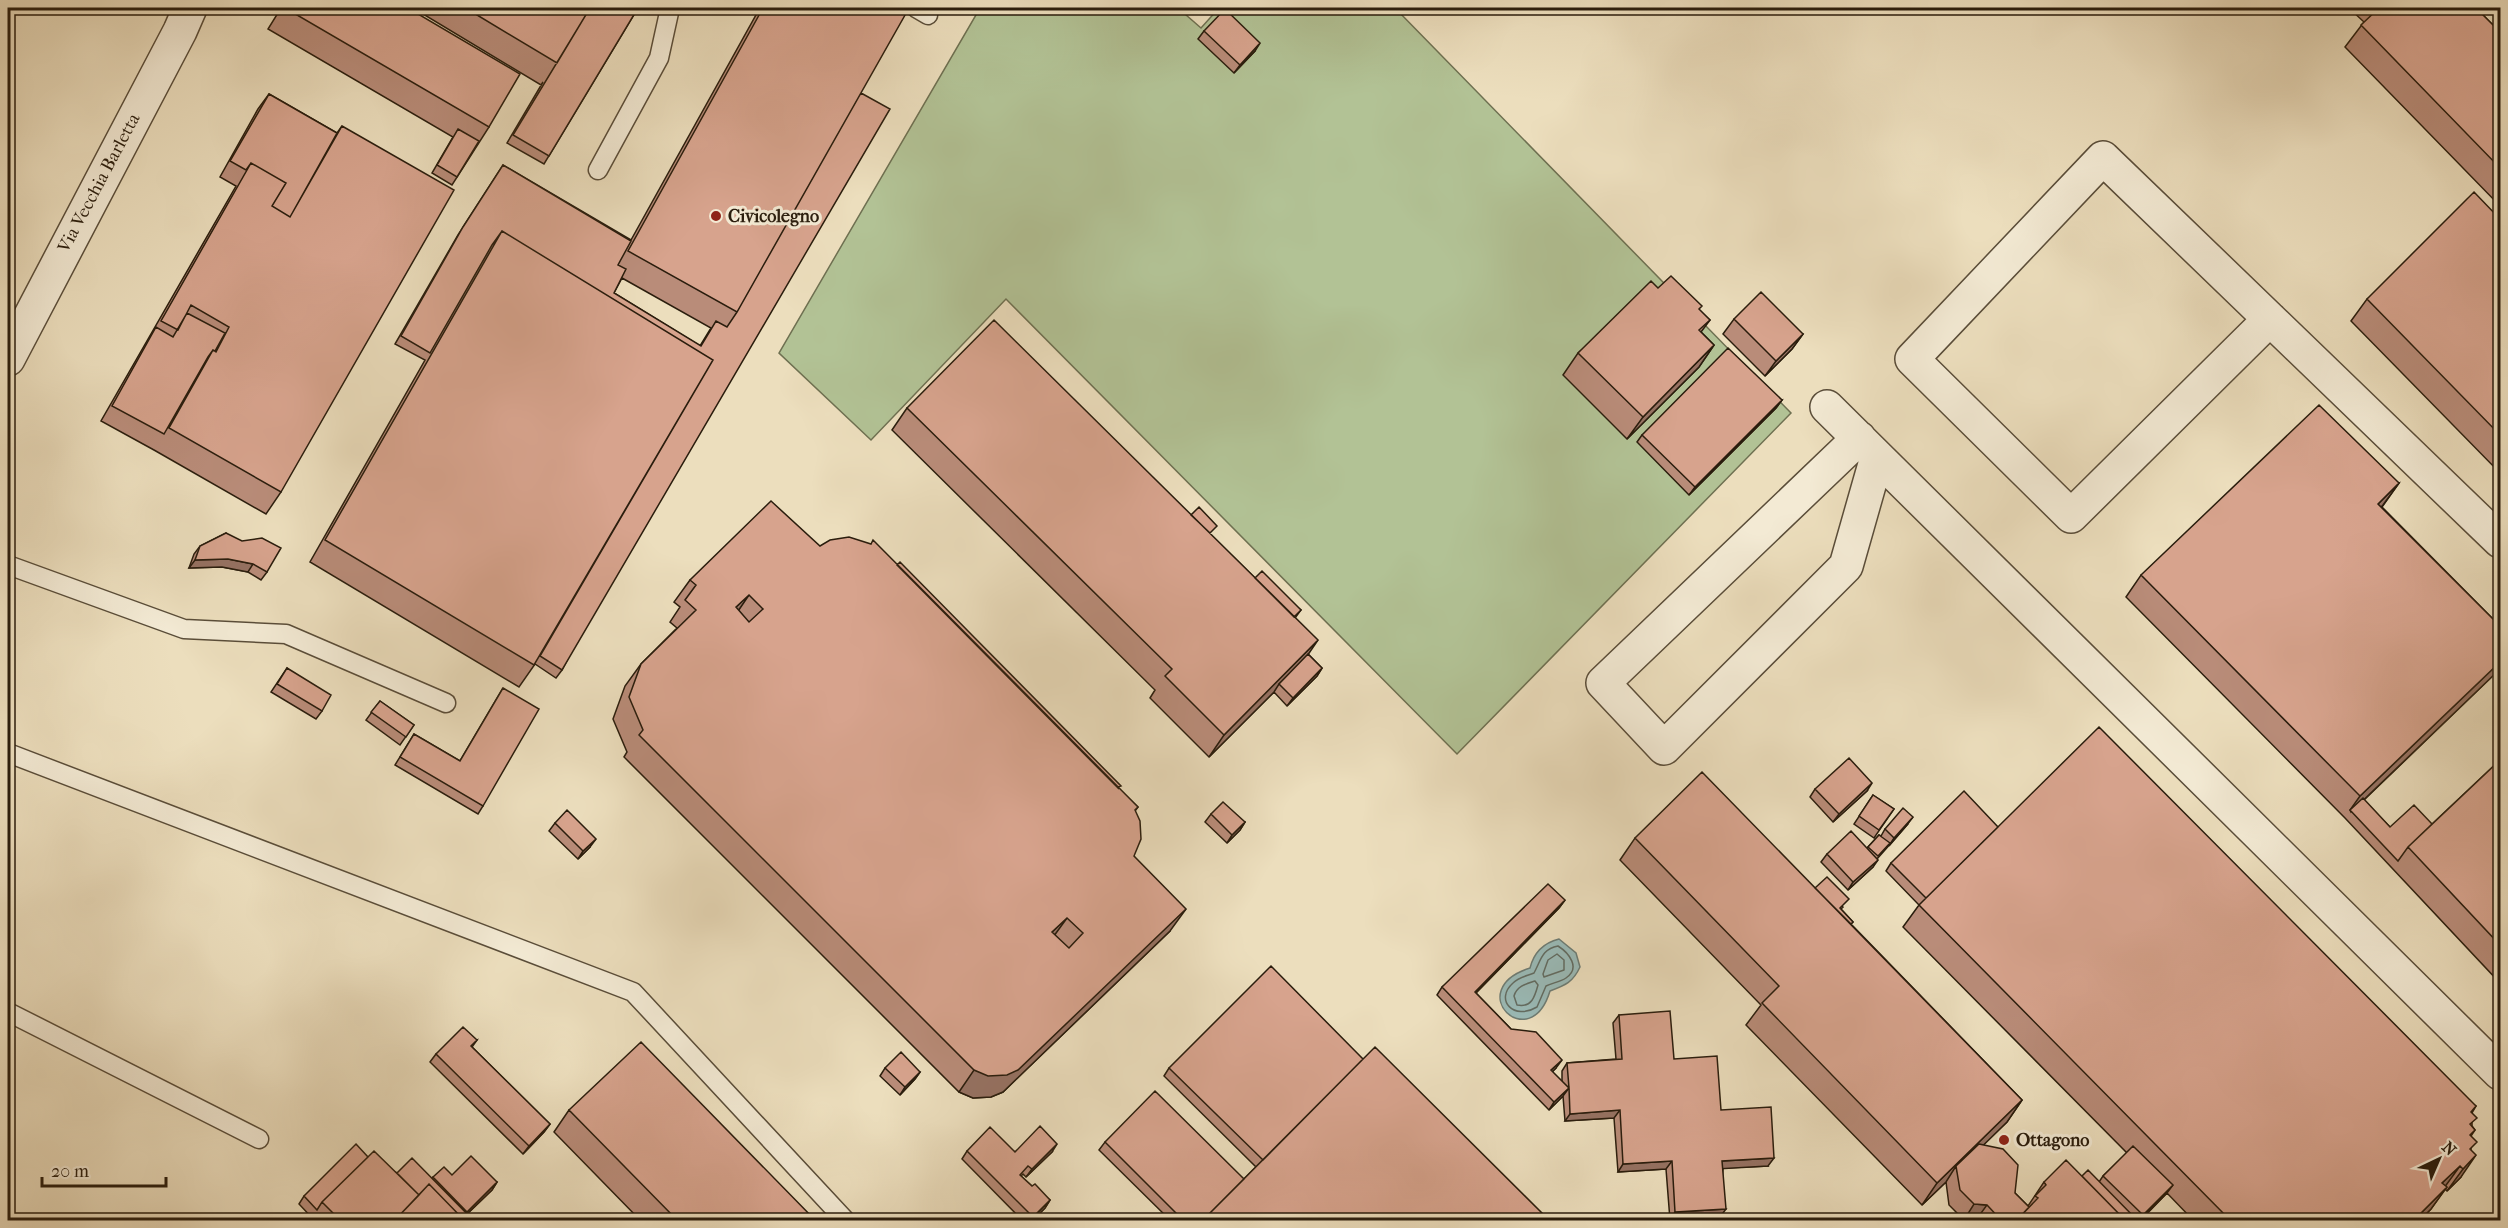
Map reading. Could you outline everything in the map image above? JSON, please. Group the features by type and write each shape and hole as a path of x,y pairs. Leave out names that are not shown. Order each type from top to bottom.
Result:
{"street":[{"name":"Via Vecchia Barletta","path":"8,359 190,8"},
{"path":"2270,319 2071,516 1912,358 2103,158 2270,319 2500,541"},
{"path":"1827,407 2500,1073"},
{"path":"1868,448 1846,566 1664,748 1603,683 1868,448"}],"lane":[{"path":"598,170 659,58 670,8"},
{"path":"8,565 184,629 286,634 446,703"},
{"path":"8,753 633,992 845,1221"},
{"path":"8,1012 259,1139"}],"green space":[{"path":"980,8 1178,8 1201,28 1219,8 1395,8 1791,413 1457,754 1006,299 871,440 779,353"}],"water":[{"path":"1559,939 1576,953 1580,967 1572,980 1550,991 1541,1010 1529,1018 1517,1019 1507,1012 1501,1002 1501,990 1510,978 1530,968 1540,949"}],"building":[{"path":"285,8 408,8 520,74 489,127"},
{"path":"482,8 590,8 557,63 477,15"},
{"path":"590,8 638,8 549,156 513,135"},
{"path":"763,8 909,8 737,312 628,251"},
{"path":"2379,8 2476,8 2500,32 2500,168 2361,25"},
{"path":"1225,9 1260,43 1240,65 1204,31"},
{"path":"861,93 890,109 562,670 540,656 713,360 502,231 430,353 401,336 463,227 503,165 631,241 618,265 626,269 614,293 701,346 716,321 727,327 737,312"},
{"path":"269,94 337,133 290,217 272,206 286,183 251,163 246,170 230,161"},
{"path":"342,126 454,190 281,492 169,428 213,350 216,352 229,327 191,305 178,330 161,321 251,163 286,183 272,206 290,217"},
{"path":"458,129 479,141 457,177 437,165"},
{"path":"2474,192 2500,219 2500,435 2367,299"},
{"path":"502,231 713,360 534,665 325,540"},
{"path":"1671,276 1702,306 1699,309 1710,320 1699,330 1714,345 1643,417 1578,353 1651,281 1658,288"},
{"path":"1761,292 1803,334 1776,361 1734,319"},
{"path":"187,313 225,333 215,351 213,350 208,357 164,434 112,406 156,327 173,337"},
{"path":"994,320 1318,640 1224,735 1165,676 1172,669 907,408"},
{"path":"1728,348 1782,400 1695,487 1642,435"},
{"path":"2319,405 2399,483 2378,504 2500,626 2500,662 2360,796 2141,575"},
{"path":"771,501 820,546 830,540 849,537 871,544 873,540 1138,807 1135,810 1140,821 1141,839 1134,856 1186,909 1018,1070 1007,1075 988,1076 974,1070 639,735 643,730 629,697 641,664 696,610 685,600 696,585 690,580","holes":["749,595 763,609 749,622 736,607","1067,918 1083,933 1069,948 1052,932"]},
{"path":"1199,507 1217,526 1210,533 1191,515"},
{"path":"226,533 242,541 262,538 281,548 267,572 253,564 228,559 195,560 200,546"},
{"path":"900,562 1121,786 1118,788 897,565"},
{"path":"1262,571 1301,610 1294,617 1255,578"},
{"path":"1308,654 1322,668 1293,698 1279,684"},
{"path":"287,668 331,695 322,711 277,684"},
{"path":"503,688 539,709 483,806 400,757 414,734 460,761"},
{"path":"380,701 414,725 406,737 371,712"},
{"path":"2099,727 2476,1106 2471,1112 2477,1118 2470,1124 2475,1130 2470,1135 2477,1142 2470,1149 2476,1155 2463,1169 2460,1166 2442,1183 2447,1187 2413,1221 2231,1221 1919,905"},
{"path":"1849,758 1872,783 1839,814 1815,789"},
{"path":"2500,760 2500,945 2408,847"},
{"path":"1702,772 2022,1100 1937,1183 1762,1003 1779,986 1635,838"},
{"path":"1964,791 1998,827 1926,898 1891,863"},
{"path":"1873,795 1894,809 1879,830 1859,816"},
{"path":"2363,798 2390,827 2414,805 2432,824 2408,847 2398,861 2350,810"},
{"path":"1223,802 1245,822 1232,835 1211,814"},
{"path":"1903,808 1913,817 1894,838 1885,829"},
{"path":"567,810 596,839 583,851 555,823"},
{"path":"1851,831 1878,860 1853,882 1827,854"},
{"path":"1879,835 1890,843 1878,856 1868,847"},
{"path":"1827,877 1849,899 1840,908 1853,922 1851,924 1815,888"},
{"path":"1548,884 1565,900 1475,992 1511,1029 1536,1032 1562,1060 1551,1070 1569,1088 1554,1102 1442,987"},
{"path":"1271,966 1363,1059 1263,1160 1169,1068"},
{"path":"1670,1011 1674,1059 1717,1056 1721,1110 1771,1107 1774,1158 1722,1161 1726,1209 1675,1212 1672,1161 1623,1164 1620,1110 1570,1114 1567,1063 1622,1059 1619,1015"},
{"path":"463,1027 477,1040 471,1046 550,1124 529,1146 436,1054"},
{"path":"641,1042 816,1221 678,1221 569,1110"},
{"path":"1375,1047 1550,1221 1202,1221"},
{"path":"901,1052 920,1072 905,1087 885,1068"},
{"path":"1155,1091 1244,1179 1202,1221 1184,1221 1105,1142"},
{"path":"1040,1126 1057,1144 1032,1169 1028,1166 1020,1175 1032,1186 1035,1184 1050,1200 1033,1217 967,1151 990,1127 1015,1152"},
{"path":"356,1144 368,1157 322,1202 317,1210 304,1196"},
{"path":"1979,1144 2003,1149 2018,1165 2015,1193 2029,1207 2016,1221 2002,1221 1987,1205 1974,1204 1960,1190 1956,1166"},
{"path":"2133,1146 2173,1185 2143,1215 2103,1176"},
{"path":"374,1151 419,1195 394,1221 341,1221 322,1202"},
{"path":"471,1156 497,1182 467,1212 433,1177 444,1167 452,1175"},
{"path":"412,1158 474,1221 465,1221 429,1184 419,1195 397,1173"},
{"path":"2066,1160 2126,1221 2016,1221 2038,1198 2035,1196 2046,1185 2044,1182"},
{"path":"2088,1170 2138,1221 2126,1221 2082,1176"},
{"path":"429,1184 465,1221 394,1221"}],"place":[{"name":"Civicolegno","path":"716,216"},
{"name":"Ottagono","path":"2004,1140"}]}
